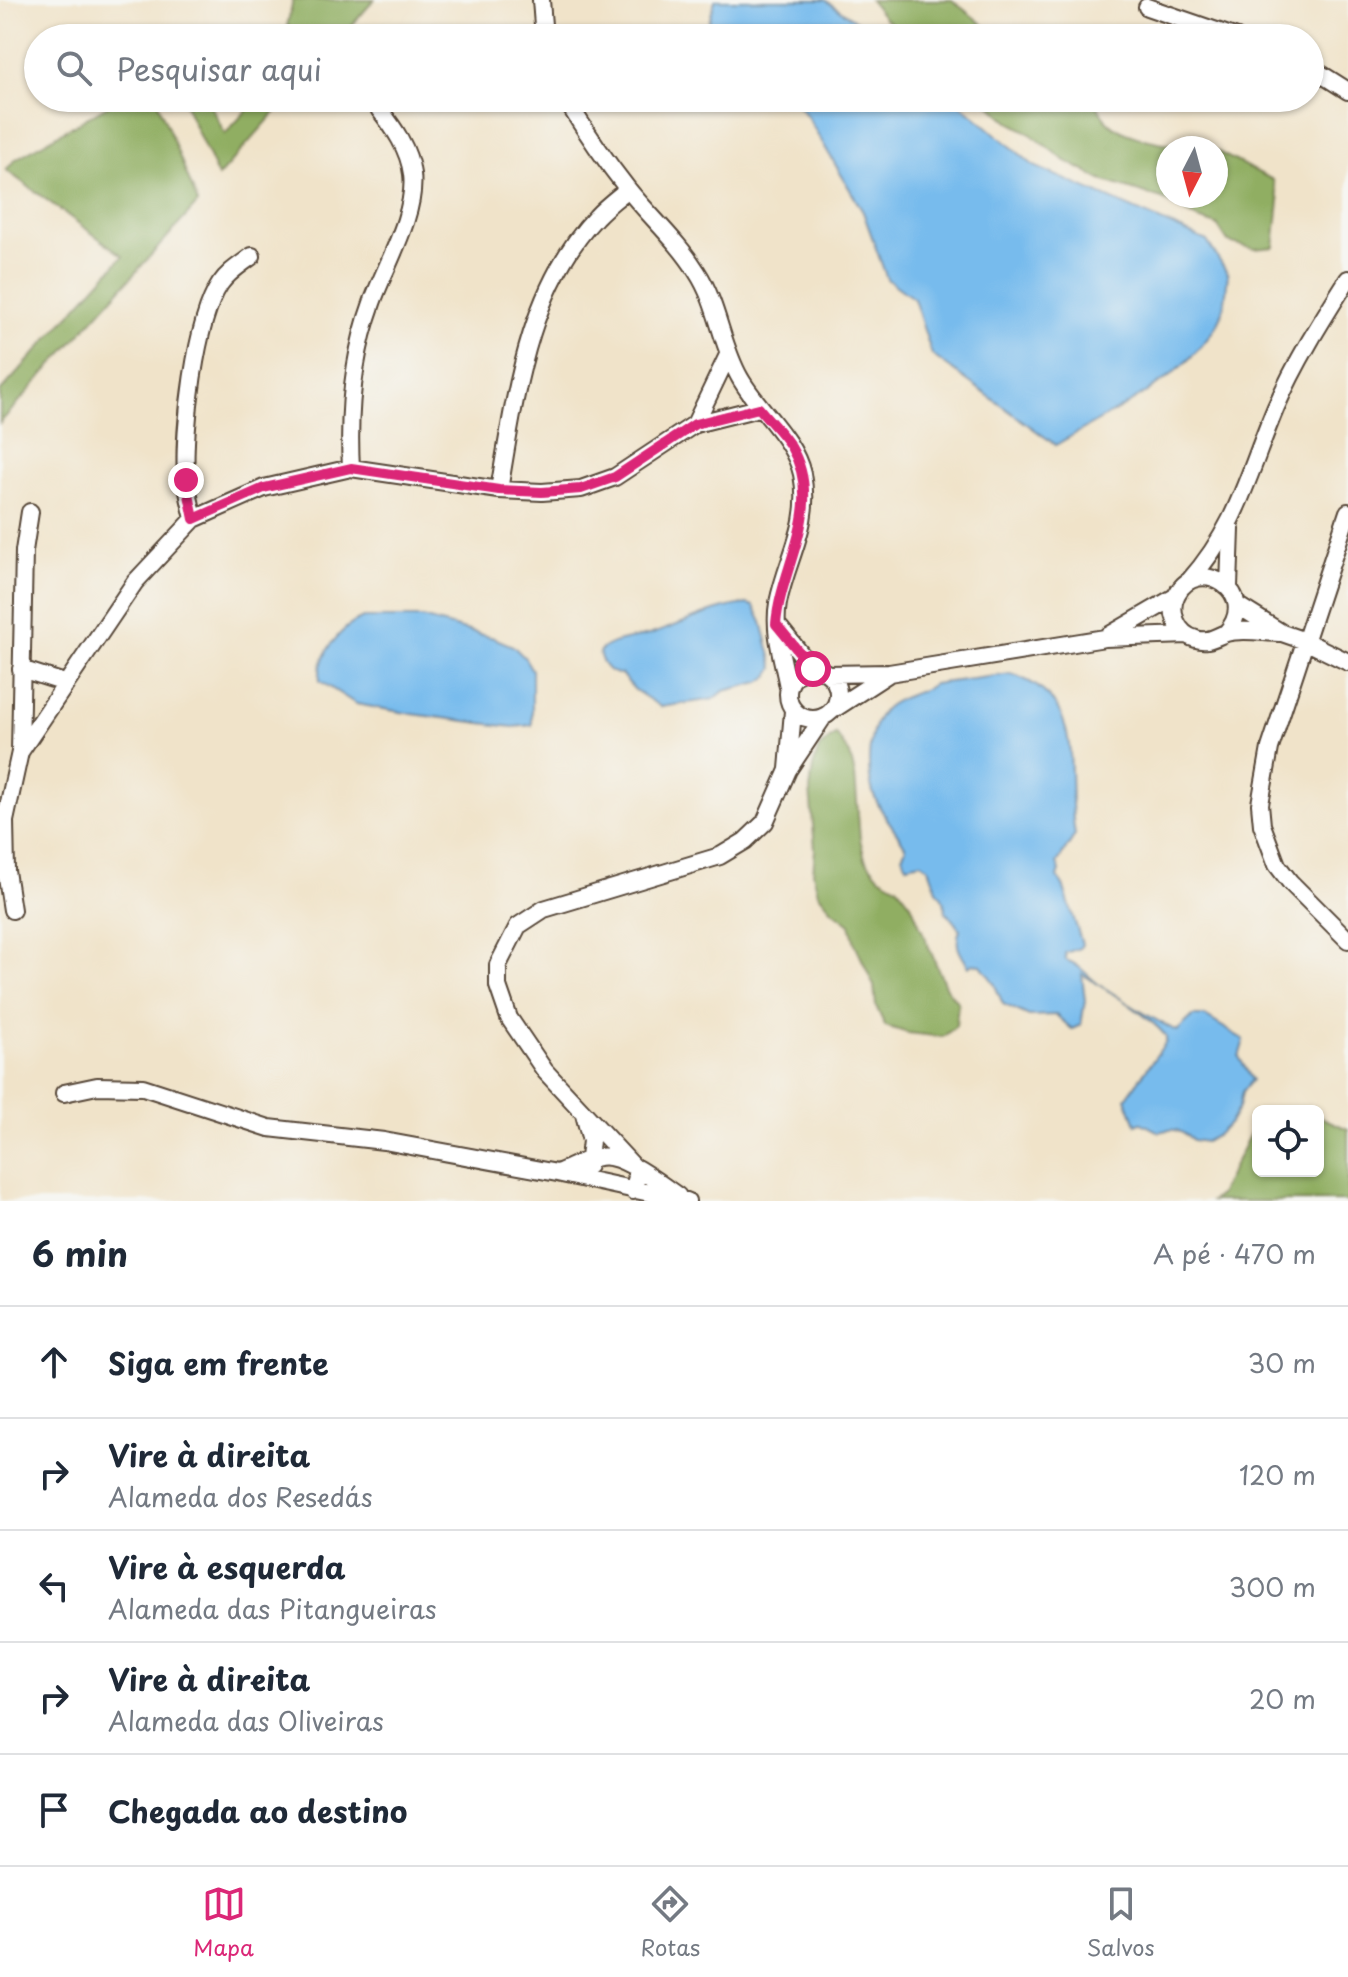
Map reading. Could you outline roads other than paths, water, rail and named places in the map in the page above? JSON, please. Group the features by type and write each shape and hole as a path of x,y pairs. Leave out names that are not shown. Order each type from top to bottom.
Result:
{"street":[{"path":"541,0 543,24"},
{"path":"1147,7 1196,24"},
{"path":"1324,76 1348,91"},
{"path":"351,468 348,428 355,371 371,306 411,201 412,175 406,151 381,112"},
{"path":"573,112 628,189 697,272 713,307 728,355 759,408 791,447 801,473 803,524 784,581 776,624 787,695 793,711 788,770"},
{"path":"499,490 518,382 538,313 577,243 595,218 628,189"},
{"path":"194,519 186,480 186,436 206,319 218,286 231,271 252,256"},
{"path":"1105,638 1175,597 1210,558 1231,523 1277,406 1295,369 1348,279"},
{"path":"695,424 728,355"},
{"path":"20,752 135,582 194,519 264,488 351,468 499,490 542,492 581,489 615,477 695,424 759,408"},
{"path":"12,910 6,871 5,821 20,752 24,551 30,512"},
{"path":"1348,512 1265,765 1260,804 1262,825 1277,865 1348,940"},
{"path":"1231,523 1229,587 1237,605 1282,633 1343,657"},
{"path":"1189,581 1210,577 1229,587"},
{"path":"1175,597 1174,618 1187,635"},
{"path":"1226,633 1233,626 1237,605"},
{"path":"633,1191 637,1182 635,1168 545,1071 509,1018 498,986 498,965 518,926 544,909 720,856 745,841 765,822 788,770 838,696 837,688 776,624"},
{"path":"788,687 798,674 889,673 1105,638 1187,635 1206,640 1226,633 1282,633"},
{"path":"21,669 65,683"},
{"path":"793,711 808,719 828,714 889,673"},
{"path":"64,1093 97,1086 143,1087 269,1128 384,1141 685,1200"},
{"path":"584,1113 591,1141 588,1180"},
{"path":"557,1173 588,1160 607,1157 635,1168 685,1200"}],"water":[{"path":"715,0 825,0 860,24 709,24"},
{"path":"804,112 970,112 1034,166 1207,241 1228,274 1221,318 1204,344 1167,378 1056,445 932,355 914,299 887,279 863,212"},
{"path":"747,604 754,606 762,622 774,668 760,682 724,691 714,699 661,707 635,690 621,674 609,670 600,657 599,652 617,642"},
{"path":"363,618 422,618 513,646 532,670 532,725 496,725 356,704 320,681 320,671 326,652 338,635"},
{"path":"1011,674 1036,686 1053,701 1063,720 1068,741 1075,835 1057,863 1060,871 1058,877 1082,944 1080,948 1065,953 1066,960 1099,985 1082,974 1085,1001 1081,1025 1072,1029 1056,1015 1029,1016 1003,1004 994,983 981,965 972,964 969,967 958,945 960,929 946,912 929,868 921,862 907,865 902,856 906,848 872,790 869,764 872,736 881,714 888,706 933,684"},
{"path":"1124,1001 1177,1031 1193,1016 1205,1016 1244,1040 1239,1057 1252,1080 1242,1092 1239,1107 1230,1123 1216,1136 1205,1142 1193,1140 1177,1130 1159,1132 1140,1122 1136,1124 1126,1098 1166,1042 1166,1036"}]}
